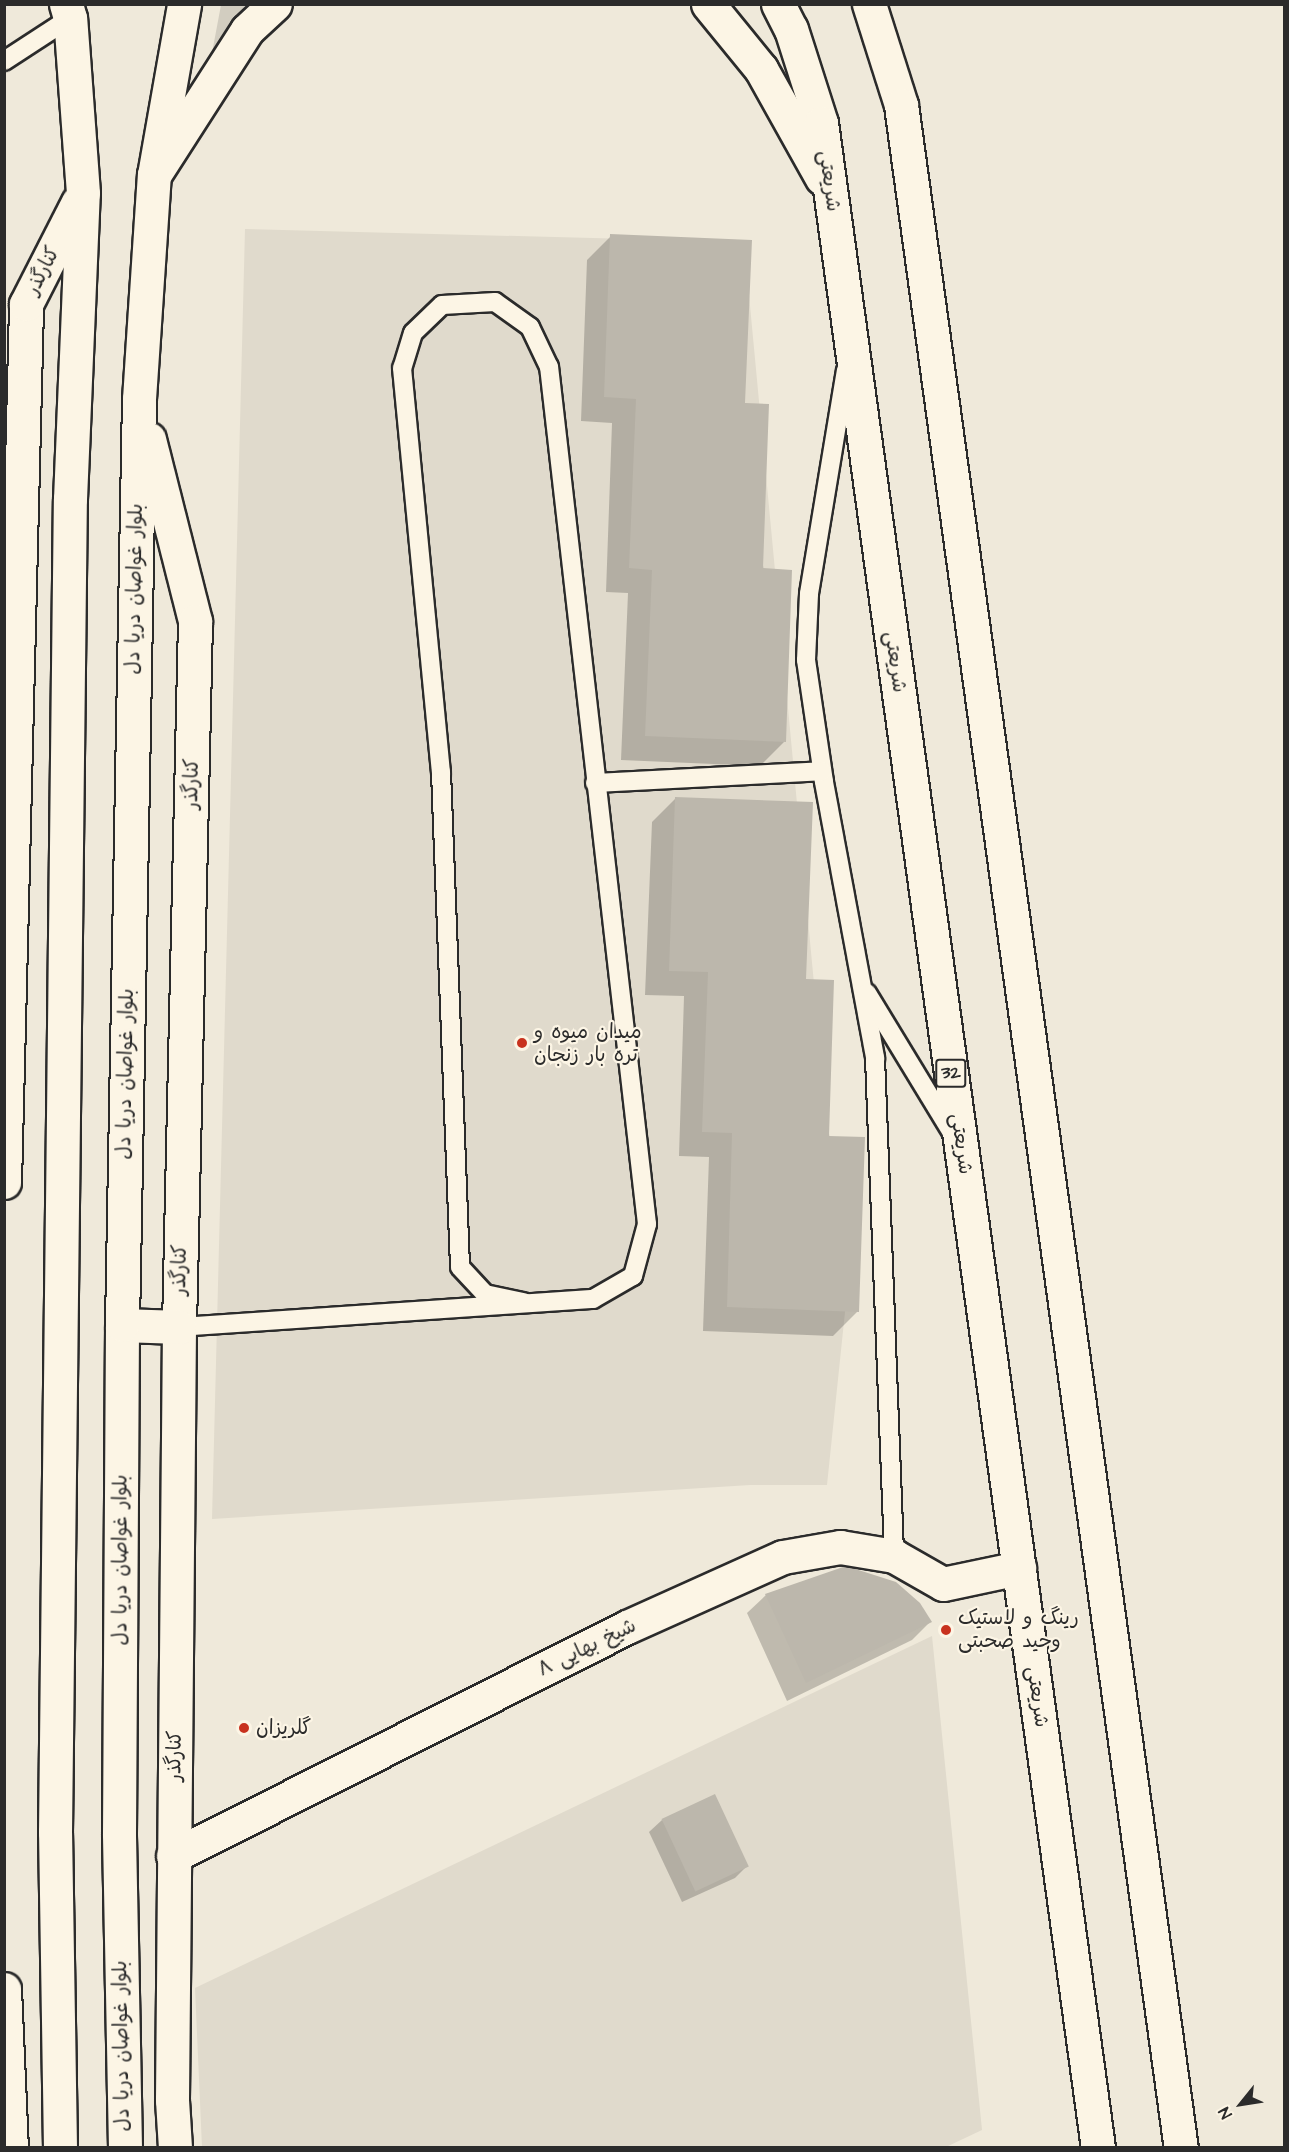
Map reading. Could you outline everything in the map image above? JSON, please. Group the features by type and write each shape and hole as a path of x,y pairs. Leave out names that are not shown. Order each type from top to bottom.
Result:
{"main road":[{"name":"بلوار غواصان دریا دل","path":"124,2148 119,1833 122,1325 139,399 154,175 183,4"},
{"path":"154,175 247,30 275,4"},
{"path":"708,4 761,69 831,195"},
{"name":"شریعتی","path":"778,4 791,29 821,123 1096,2147"},
{"path":"869,4 901,105 1181,2148"},
{"path":"60,2148 55,1832 69,547 83,193 71,9"},
{"name":"کنارگذر","path":"4,1182 26,304 83,193"},
{"name":"کنارگذر","path":"139,399 195,621 179,1327 172,2100 175,2148"},
{"path":"122,1325 179,1327"},
{"name":"شیخ بهایی ۸","path":"174,1856 627,1627 783,1557 840,1547 894,1557 943,1584 1019,1568"},
{"path":"4,1989 11,2148"}],"lane":[{"path":"4,61 71,9"},
{"path":"179,1327 593,1299 633,1276 647,1224 549,367 530,327 495,302 442,305 413,333 402,368 441,772 460,1267 485,1294 524,1302"},
{"path":"851,342 809,594 806,660 822,771 875,1058 894,1557"},
{"path":"595,783 822,771"},
{"path":"861,984 961,1147"}],"shaded area":[{"path":"221,5 246,5 212,53"},
{"name":"میدان میوه و تره بار زنجان","path":"245,229 744,242 845,1312 827,1485 750,1485 212,1519"},
{"path":"932,1636 982,2130 946,2147 202,2147 195,1988"}],"building":[{"path":"610,234 752,240 745,403 769,404 763,568 792,570 786,742 645,736 652,570 629,568 636,399 604,397"},
{"path":"675,797 813,802 806,979 834,980 829,1136 865,1137 859,1312 727,1307 732,1133 702,1132 708,972 669,971"},
{"path":"846,1566 896,1582 920,1603 932,1622 806,1683 765,1594"},
{"path":"715,1794 749,1867 695,1891 662,1819"}],"place":[{"name":"میدان میوه و تره بار زنجان","path":"522,1043"},
{"name":"رینگ و لاستیک وحید صحبتی","path":"946,1630"},
{"name":"گلریزان","path":"244,1728"}]}
